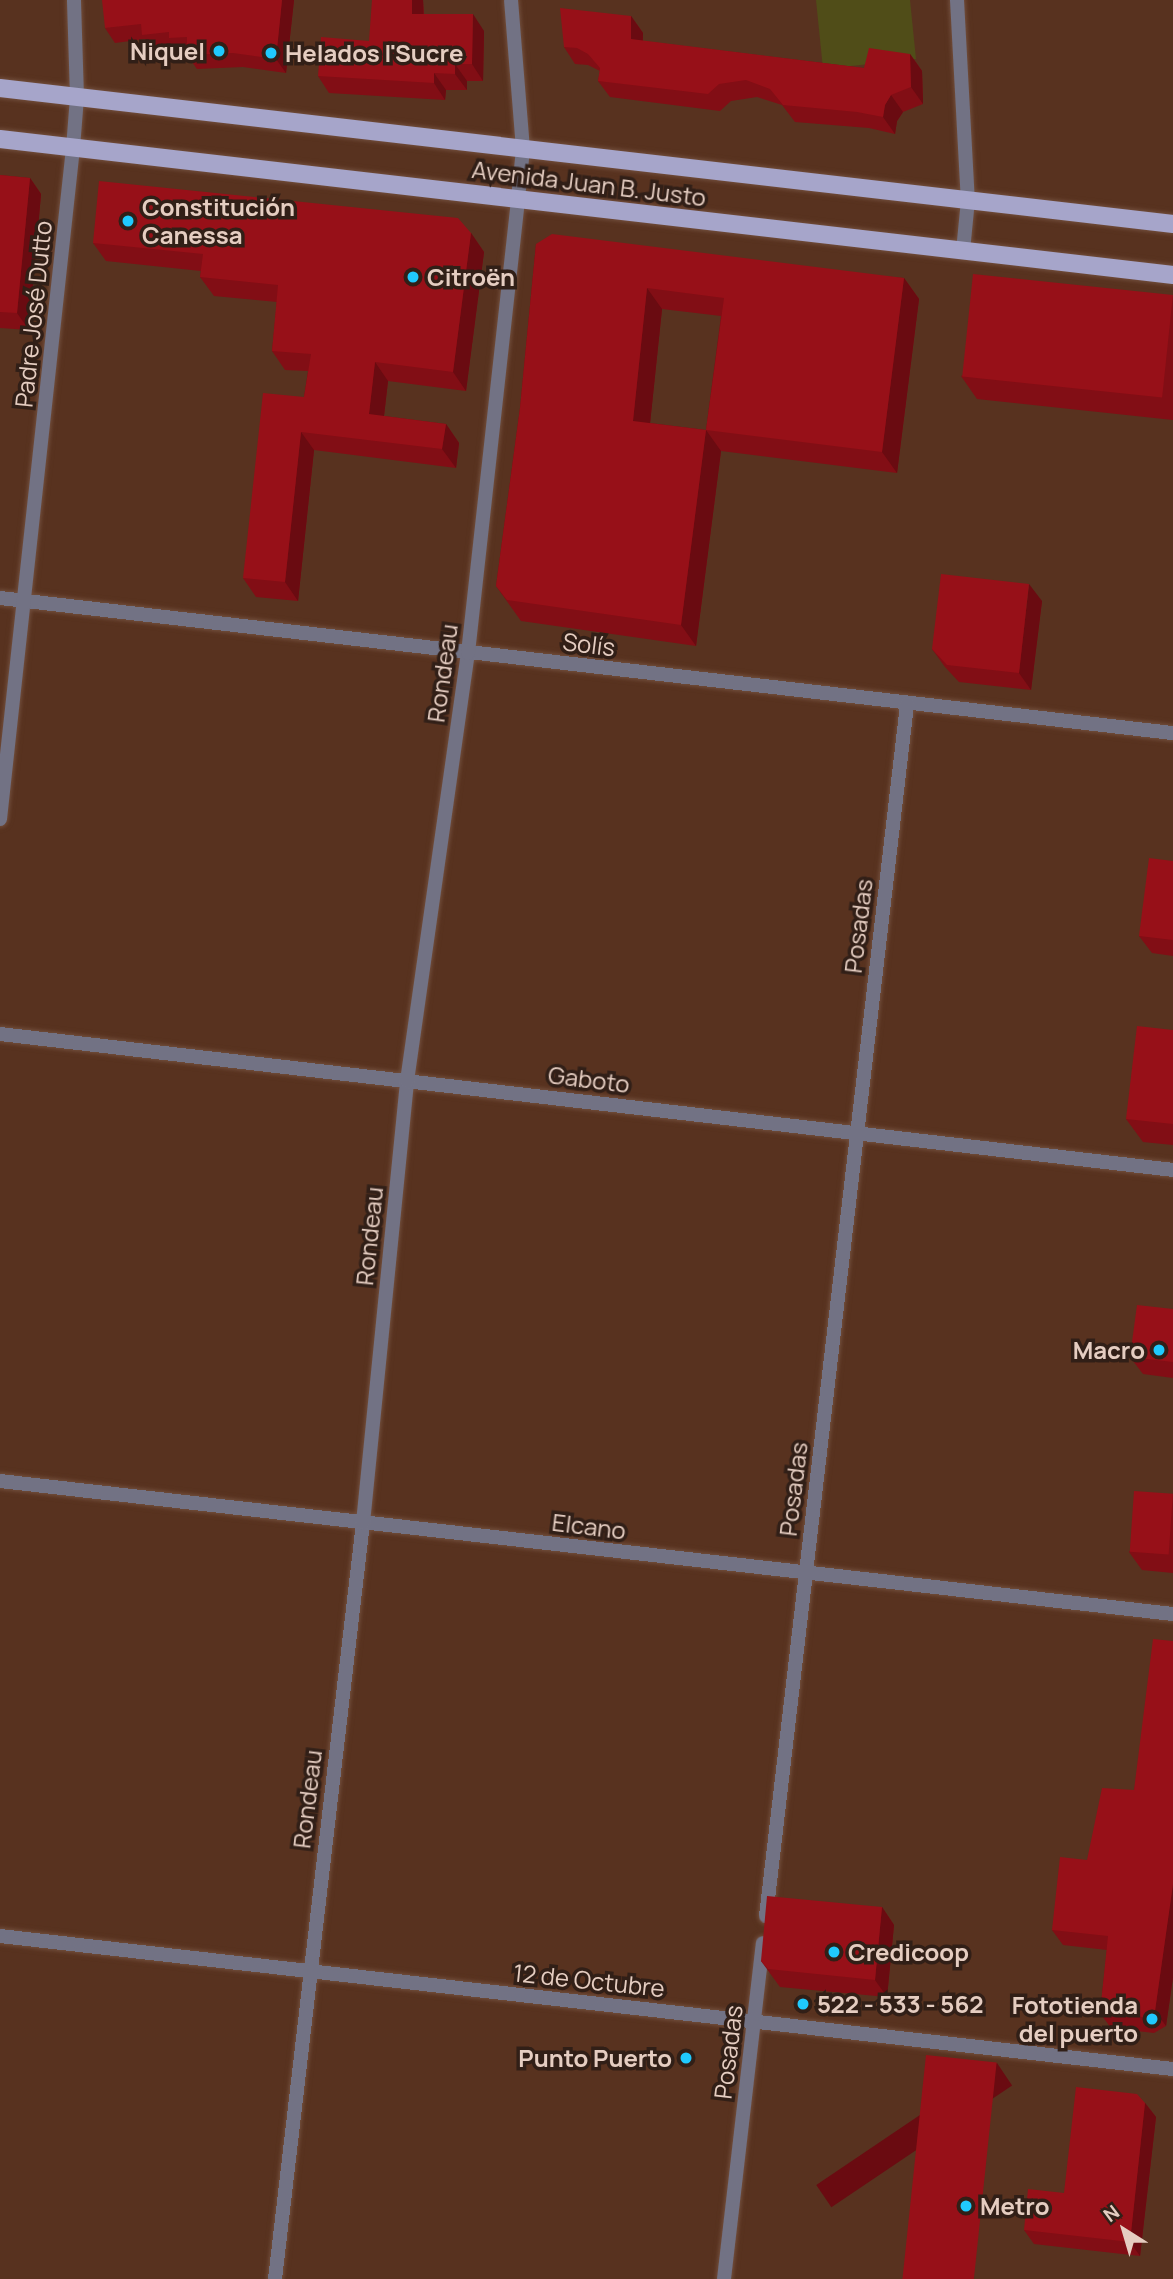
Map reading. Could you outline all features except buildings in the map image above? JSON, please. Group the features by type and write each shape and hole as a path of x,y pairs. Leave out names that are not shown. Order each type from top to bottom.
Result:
{"main road":[{"name":"Avenida Juan B. Justo","path":"0,88 1173,224"},
{"name":"Avenida Juan B. Justo","path":"0,139 1173,275"}],"street":[{"name":"Padre José Dutto","path":"0,819 26,601 73,148 77,97 74,0"},
{"name":"Rondeau","path":"275,2279 363,1523 407,1081 468,653 518,199 523,149 512,0"},
{"path":"957,0 968,200 963,251"},
{"name":"Solís","path":"0,598 1173,733"},
{"name":"Posadas","path":"724,2279 907,704"},
{"name":"Gaboto","path":"0,1034 1173,1170"},
{"name":"Elcano","path":"0,1481 1173,1614"},
{"name":"12 de Octubre","path":"0,1936 1173,2069"}],"shaded area":[{"path":"816,0 910,0 916,59 823,69"}],"place":[{"name":"Niquel","path":"219,51"},
{"name":"Helados l'Sucre","path":"271,53"},
{"name":"Constitución Canessa","path":"128,221"},
{"name":"Citroën","path":"413,277"},
{"name":"Macro","path":"1159,1350"},
{"name":"Credicoop","path":"834,1952"},
{"name":"522 - 533 - 562","path":"803,2004"},
{"name":"Fototienda del puerto","path":"1152,2019"},
{"name":"Punto Puerto","path":"686,2058"},
{"name":"Metro","path":"966,2206"}]}
